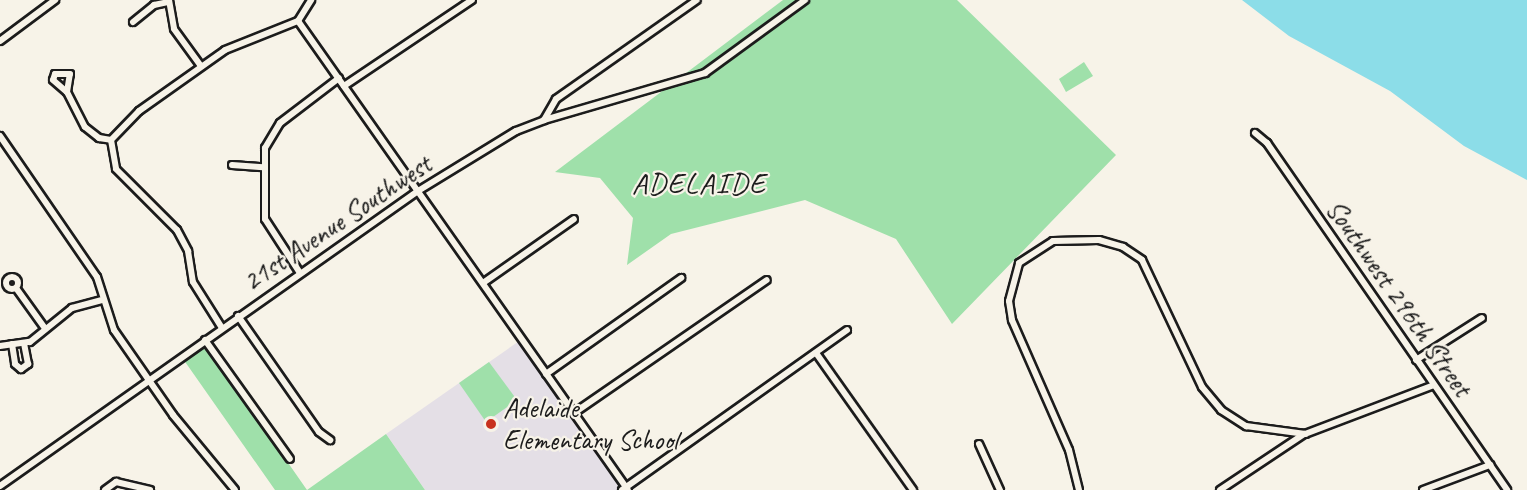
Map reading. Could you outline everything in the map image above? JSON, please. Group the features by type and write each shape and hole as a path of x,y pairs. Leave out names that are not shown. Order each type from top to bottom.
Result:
{"street":[{"path":"0,41 55,0"},
{"path":"111,140 139,111 238,42 298,21 311,0"},
{"path":"344,86 472,0"},
{"path":"544,120 561,96 697,0"},
{"name":"21st Avenue Southwest","path":"0,486 148,378 418,191 516,131 544,120 705,73 805,0"},
{"path":"133,22 153,5 168,1 174,29 201,66"},
{"path":"298,21 625,489 847,330"},
{"path":"300,273 265,219 263,167 265,148 275,127 339,78"},
{"path":"67,93 85,127 99,138 111,140"},
{"name":"Southwest 296th Street","path":"1255,133 1267,143 1507,490"},
{"path":"0,136 97,277 100,300 114,330 148,378 235,490"},
{"path":"111,140 116,169 167,218 185,243 193,282 222,328"},
{"path":"232,165 263,167"},
{"path":"483,283 574,219"},
{"path":"1079,490 1066,442 1012,320 1009,301 1019,263 1053,241 1099,240 1134,253 1152,274 1202,387 1221,410 1261,431 1305,434"},
{"path":"546,374 681,278"},
{"path":"573,413 767,280"},
{"path":"16,288 44,327"},
{"path":"0,346 35,340 44,327 72,308 100,300"},
{"path":"238,316 319,432 330,440"},
{"path":"1416,360 1482,318"},
{"path":"205,340 290,459"},
{"path":"12,344 15,364 21,369 28,364 24,342"},
{"path":"816,353 913,490"},
{"path":"1220,490 1305,434 1434,385"},
{"path":"979,444 1000,490"},
{"path":"1423,490 1490,465"},
{"path":"105,490 116,482 150,490"}],"shaded area":[{"name":"Adelaide Elementary School","path":"522,339 626,487 622,490 425,490 386,434"}],"green space":[{"path":"783,0 957,0 1116,155 952,324 896,239 805,200 671,234 627,265 633,218 600,178 555,172"},
{"path":"1084,62 1093,76 1066,92 1059,79"},
{"path":"203,341 307,490 275,490 181,356"},
{"path":"489,362 517,400 486,422 459,383"},
{"path":"386,434 425,490 307,490"}],"water":[{"path":"1242,0 1527,0 1527,180 1464,146 1390,91 1289,36"}],"place":[{"name":"Adelaide Elementary School","path":"491,424"}],"district":[{"name":"ADELAIDE","path":"699,183"}]}
